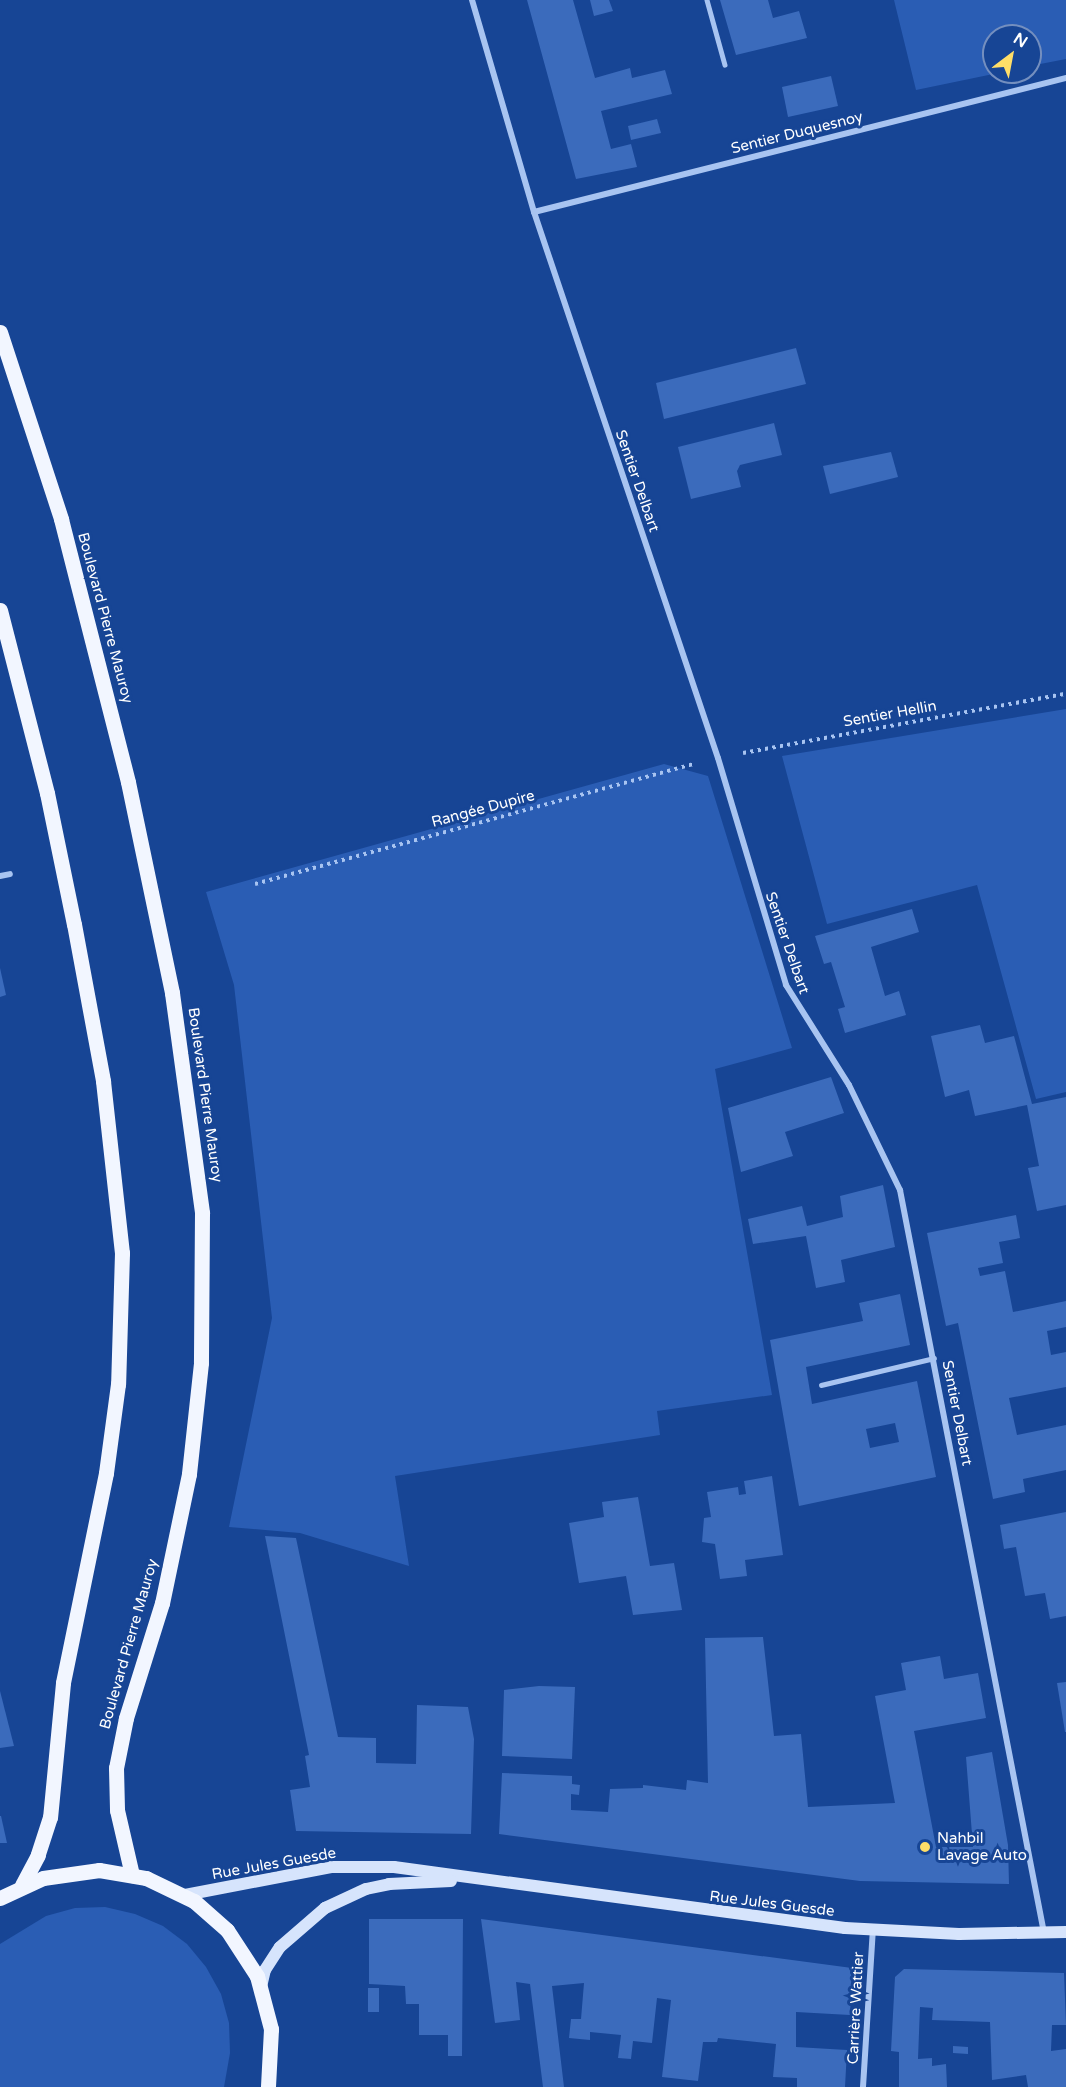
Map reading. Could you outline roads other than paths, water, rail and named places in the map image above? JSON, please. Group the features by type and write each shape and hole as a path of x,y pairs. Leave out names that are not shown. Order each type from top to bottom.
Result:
{"main road":[{"name":"Boulevard Pierre Mauroy","path":"0,332 61,519 128,782 172,993 202,1213 201,1363 189,1474 162,1603 126,1718 116,1768 117,1810 132,1875"},
{"path":"0,610 44,781 75,924 110,1128 122,1253 118,1384 106,1473 69,1648 50,1817 38,1855 22,1886"},
{"name":"Rue Jules Guesde","path":"185,1895 332,1867 394,1867 476,1881 873,1930 1066,1932"},
{"path":"0,1898 22,1886 76,1871 132,1875 185,1895 227,1930 261,1987 271,2028 268,2087"},
{"name":"Rue Jules Guesde","path":"261,1987 265,1970 286,1940 309,1919 346,1896 389,1884 476,1881"}],"street":[{"name":"Sentier Delbart","path":"471,0 534,212 718,758 786,985 849,1085 900,1190 1044,1933"},
{"name":"Sentier Duquesnoy","path":"534,212 1066,78"},
{"path":"0,876 10,874"},
{"name":"Carrière Wattier","path":"863,2087 873,1930"}],"lane":[{"path":"707,0 725,65"},
{"path":"821,1385 934,1358"}],"place":[{"name":"Nahbil Lavage Auto","path":"925,1847"}]}
